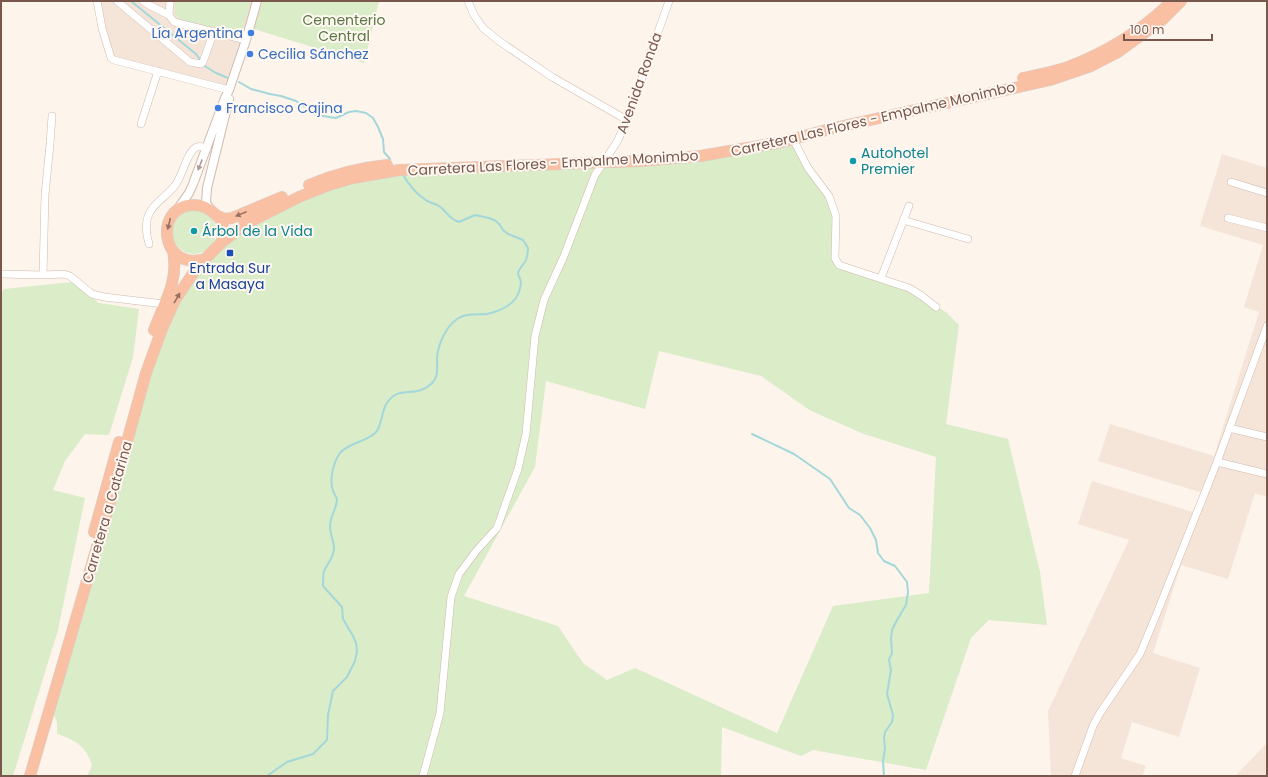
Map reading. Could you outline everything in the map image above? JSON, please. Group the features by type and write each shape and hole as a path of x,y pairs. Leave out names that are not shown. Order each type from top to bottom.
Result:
{"highway":[{"name":"Carretera Las Flores - Empalme Monimbo","path":"221,243 247,223 276,208 324,187 353,178 399,170 606,159 731,146 788,134 1066,67 1090,58 1114,45 1136,31 1172,1"},
{"name":"Carretera Las Flores - Empalme Monimbo","path":"214,213 225,219 232,218 332,176 373,167 396,164 606,159 655,160 729,152 793,139 843,126 1050,80 1091,66 1118,52 1162,20 1181,1"},
{"path":"193,205 202,206 214,213 224,229 221,243 205,259 190,261 179,256 173,251 168,239 168,227 170,218 177,210 193,205"},
{"name":"Carretera a Catarina","path":"25,776 127,412 149,341 171,290 175,266 173,251"},
{"name":"Carretera a Catarina","path":"30,776 146,373 162,329 175,300 192,274 205,259"}],"street":[{"path":"97,1 102,28 111,58 229,90"},
{"path":"116,1 158,34 190,62 200,64 203,62 214,31"},
{"path":"143,1 169,15 174,22 246,40"},
{"path":"169,15 170,1"},
{"path":"177,210 189,193 207,148 224,98 229,90 246,40 257,1"},
{"path":"468,1 474,15 483,28 499,41 552,77 627,120"},
{"name":"Avenida Ronda","path":"423,776 440,713 451,597 459,574 476,550 497,528 518,469 526,434 535,336 544,300 564,256 595,175 617,142 627,120 669,1"},
{"path":"141,124 158,71"},
{"path":"214,213 206,203 207,188 229,99 229,90"},
{"path":"43,275 45,195 52,116"},
{"path":"793,139 808,168 829,196 836,216 835,258 839,265 909,288 936,307"},
{"path":"149,244 146,229 149,213 177,183 191,152 196,147 200,146 207,148"},
{"path":"1231,182 1267,193"},
{"path":"882,278 909,206"},
{"path":"1228,218 1267,228"},
{"path":"903,220 968,239"},
{"path":"1,274 64,274 70,276 92,294 104,297 164,304"},
{"path":"1075,776 1093,726 1100,713 1140,654 1217,462 1267,326"},
{"path":"1229,428 1267,437"},
{"path":"1217,462 1267,474"}],"shaded area":[{"path":"94,1 379,1 364,63 255,27 234,88 111,58"},
{"path":"1222,154 1267,168 1267,497 1255,493 1228,579 1181,565 1153,653 1200,668 1179,737 1132,722 1121,758 1146,766 1142,776 1051,776 1048,711 1129,540 1078,524 1092,481 1196,513 1203,493 1098,461 1110,424 1214,456 1259,312 1244,307 1263,245 1200,226"},
{"path":"1267,743 1267,776 1235,776"}],"green space":[{"path":"175,1 251,1 241,35 179,19 175,14"},
{"name":"Cementerio Central","path":"263,1 379,1 364,63 254,29"},
{"path":"793,139 829,196 836,216 835,244 839,265 909,288 947,313 959,325 946,424 1008,439 1040,572 1047,625 989,620 971,638 926,770 813,750 801,756 722,727 721,776 87,776 92,766 87,753 75,741 57,734 57,722 50,707 168,314 221,243 299,197 399,170 640,161","holes":["659,351 761,376 811,411 864,434 936,457 929,593 833,606 777,733 635,668 607,680 583,663 558,626 464,596 535,467 546,381 645,409"]},
{"path":"190,210 198,210 210,216 216,228 216,236 210,248 198,254 190,254 178,248 172,236 172,228 178,216"},
{"path":"73,282 99,303 139,309 133,357 109,435 85,434 65,461 53,490 85,498 58,630 13,776 1,776 1,293 4,289"}],"waterway":[{"path":"131,1 196,54 201,61"},
{"path":"203,65 228,78"},
{"path":"239,82 251,89 296,101 316,115 336,118 349,112 356,111 366,113 373,118 378,127 383,139 384,152 390,159"},
{"path":"267,776 287,762 313,754 327,740 328,715 333,691 347,677 355,661 357,651 356,643 343,619 342,607 323,586 324,571 334,552 330,526 337,499 331,482 334,467 340,453 349,446 366,439 375,433 380,424 387,402 395,395 403,392 421,390 426,388 434,381 437,372 439,347 443,336 453,322 460,317 487,314 500,310 515,300 520,289 521,281 518,273 526,260 528,250 523,240 508,234 496,221 489,218 475,215 459,222 455,220 439,206 427,201 419,195 402,173"},
{"path":"752,434 794,454 830,479 849,508 860,515 870,528 876,540 878,553 884,561 895,566 907,582 908,592 906,605 892,630 892,653 889,660 891,670 887,694 893,715 892,722 885,732 884,738 884,776"}],"place":[{"name":"Lía Argentina","path":"251,33"},
{"name":"Cecilia Sánchez","path":"250,54"},
{"name":"Francisco Cajina","path":"218,108"},
{"name":"Autohotel Premier","path":"853,161"},
{"name":"Árbol de la Vida","path":"194,231"},
{"name":"Entrada Sur a Masaya","path":"230,253"}]}
